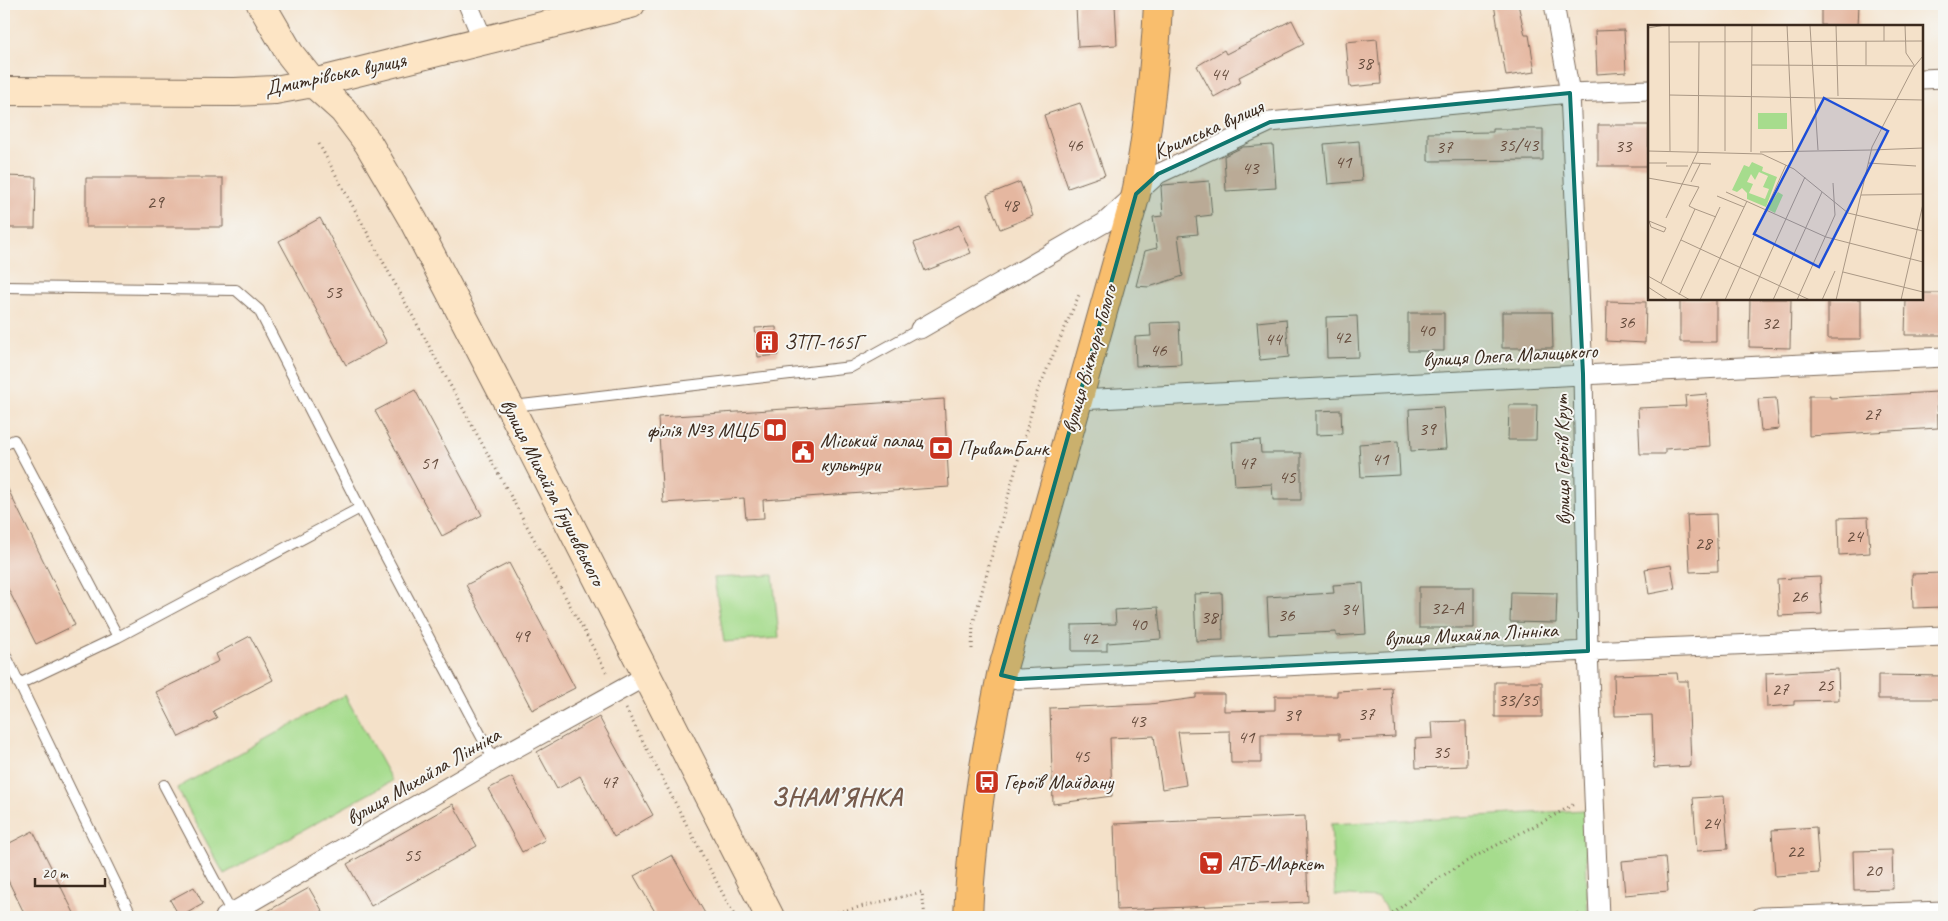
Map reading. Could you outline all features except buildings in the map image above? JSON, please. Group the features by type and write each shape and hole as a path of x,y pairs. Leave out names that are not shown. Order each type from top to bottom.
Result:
{"main road":[{"name":"вулиця Михайла Грушевського","path":"261,4 290,54 313,82 343,110 368,143 413,220 770,917"},
{"name":"Дмитрівська вулиця","path":"4,92 235,92 275,90 630,4"},
{"name":"вулиця Віктора Голого","path":"968,917 982,780 1001,675 1136,194 1146,143 1153,87 1158,4"}],"street":[{"path":"468,4 483,40"},
{"name":"вулиця Героїв Крут","path":"1554,4 1570,93 1583,374 1588,651 1599,917"},
{"path":"1923,79 1944,78"},
{"name":"Кримська вулиця","path":"920,329 1104,223 1158,174 1270,122 1570,93 1648,90"},
{"name":"вулиця Олега Малицького","path":"1078,400 1944,356"},
{"name":"вулиця Михайла Лінніка","path":"1001,675 1018,679 1588,651 1944,636"},
{"name":"вулиця Михайла Лінніка","path":"229,915 494,760 646,676"},
{"path":"1761,917 1944,911"}],"lane":[{"path":"4,287 236,290 259,310 360,508 494,760"},
{"path":"510,407 850,367 920,329"},
{"path":"4,445 14,440 118,638"},
{"path":"20,684 118,638 360,508"},
{"path":"4,652 132,917"},
{"path":"164,785 229,915"}],"path":[{"path":"319,144 616,691 735,917"},
{"path":"972,649 973,624 1036,395 1080,293"},
{"path":"1390,917 1437,879 1498,844 1540,824 1580,800"},
{"path":"818,917 922,892 924,917"}],"highlighted area":[{"path":"1570,93 1583,374 1588,651 1018,679 1001,675 1136,194 1158,174 1270,122"}],"green space":[{"path":"773,575 779,638 724,642 714,578"},
{"path":"345,695 392,781 224,874 177,788"},
{"path":"1585,810 1588,917 1391,917 1379,898 1335,895 1331,824"}],"place":[{"name":"ЗТП-165Г","path":"767,342"},
{"name":"філія №3 МЦБ","path":"775,430"},
{"name":"ПриватБанк","path":"941,448"},
{"name":"Міський палац культури","path":"803,452"},
{"name":"Героїв Майдану","path":"987,782"},
{"name":"АТБ-Маркет","path":"1211,863"}],"district":[{"name":"ЗНАМ’ЯНКА","path":"837,796"}]}
